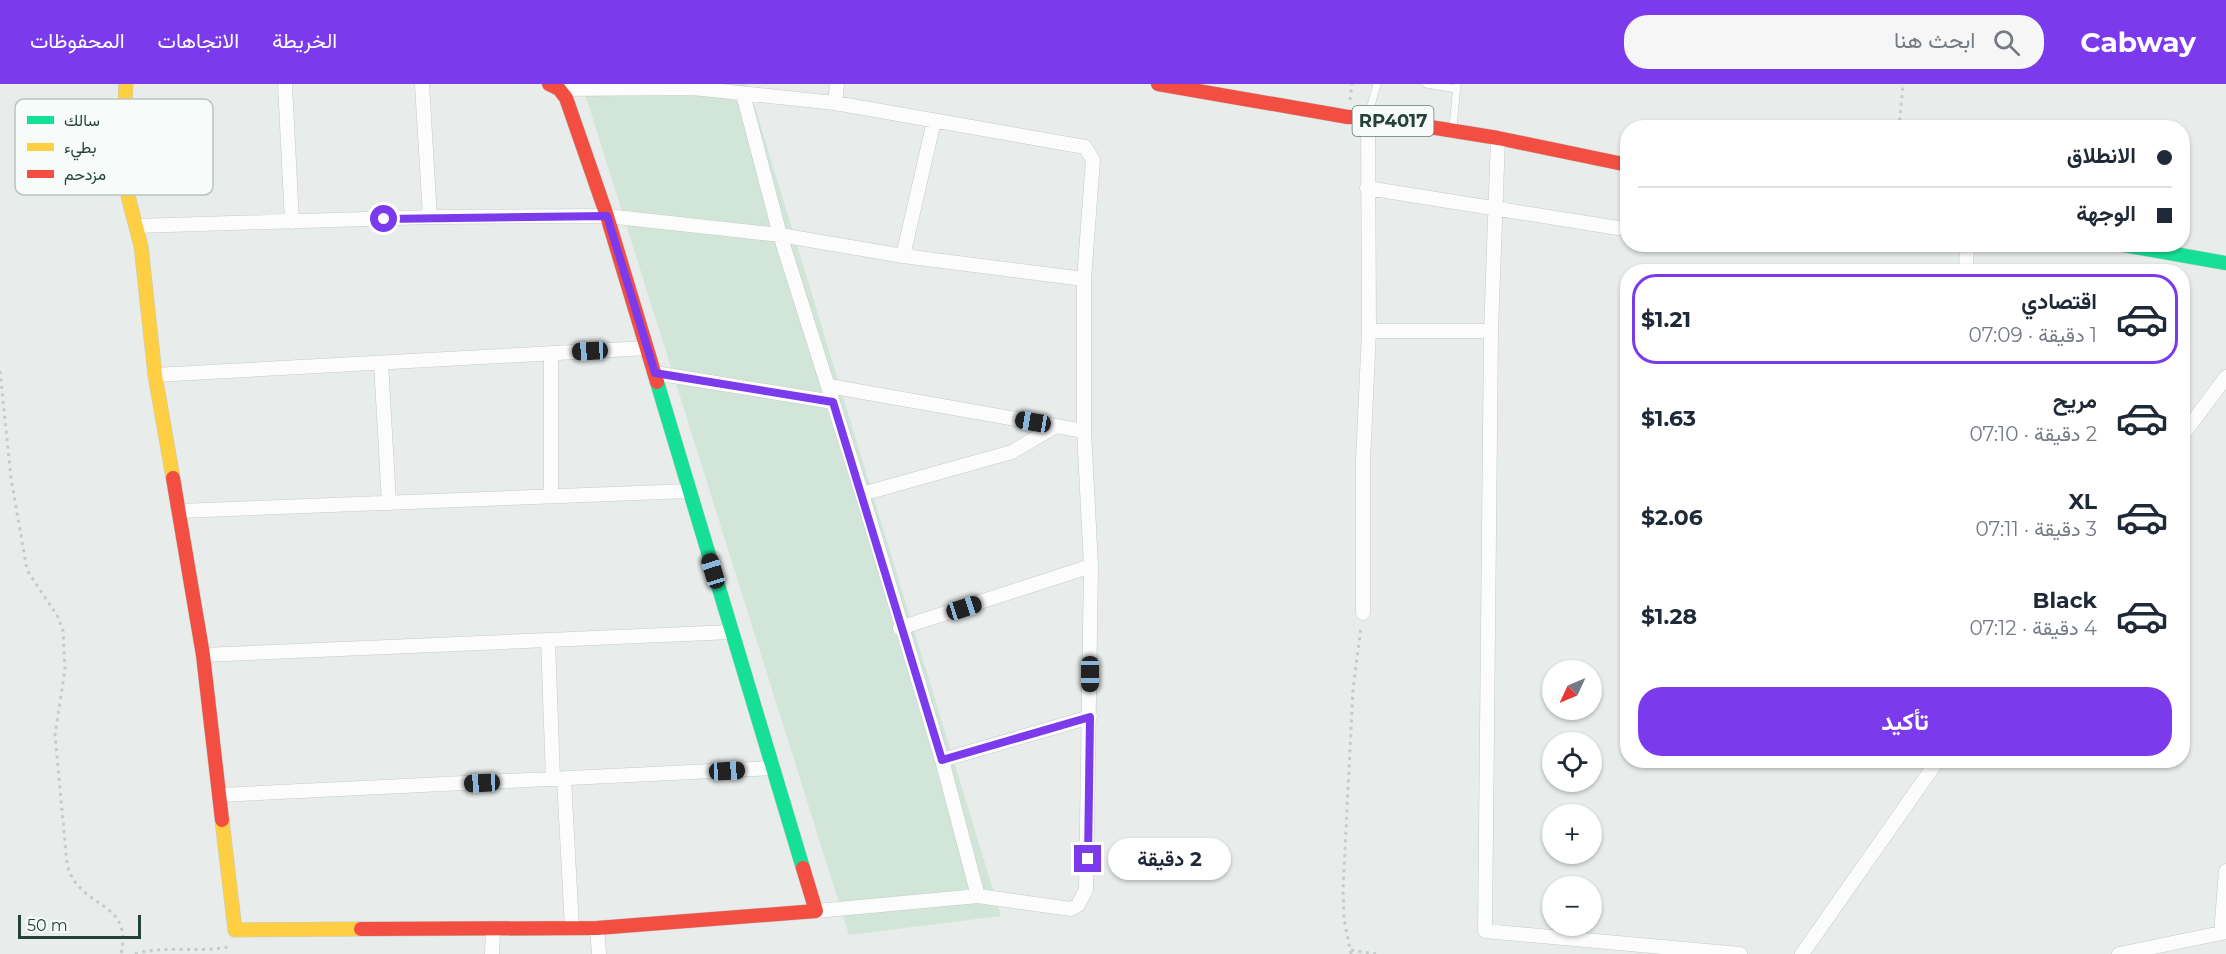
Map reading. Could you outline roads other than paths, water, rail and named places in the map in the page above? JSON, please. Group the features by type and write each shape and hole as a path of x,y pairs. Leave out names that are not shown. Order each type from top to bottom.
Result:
{"street":[{"path":"125,99 126,84"},
{"path":"285,84 292,222"},
{"path":"422,84 430,217"},
{"path":"835,103 837,84"},
{"name":"RP4017","path":"1158,84 1347,117 1368,117 1453,130 1620,163"},
{"path":"128,195 136,226 155,375 203,655 235,930 597,928 978,896 1071,909 1083,897 1087,883 1091,566 1084,431 1084,279 1093,160 1091,153 1085,147 835,103 693,88 554,86"},
{"path":"554,86 566,98 607,216 816,911"},
{"path":"743,94 780,235 829,386 900,628 942,760 978,896"},
{"path":"1363,613 1363,460 1369,332 1368,117"},
{"path":"903,256 934,121"},
{"path":"1498,138 1491,331 1485,931 1740,954"},
{"path":"1367,188 1618,228"},
{"path":"136,226 430,217 607,216 780,235 903,256 1084,279"},
{"path":"2163,252 2226,263"},
{"path":"1369,332 1491,331"},
{"path":"155,375 647,348"},
{"path":"551,353 551,496"},
{"path":"381,363 389,503"},
{"path":"655,373 833,402"},
{"path":"2190,425 2226,377"},
{"path":"829,386 1084,431"},
{"path":"862,494 1012,452 1056,426"},
{"path":"180,511 689,491"},
{"path":"900,628 1091,566"},
{"path":"203,655 732,632"},
{"path":"548,640 572,928"},
{"path":"942,760 1090,717"},
{"path":"220,795 773,768"},
{"path":"1802,954 1932,768"},
{"path":"2119,954 2224,933 2226,871"},
{"path":"492,954 493,928"},
{"path":"597,928 599,954"}],"lane":[{"path":"1368,117 1377,84"},
{"path":"1426,84 1457,86 1453,130"}]}
